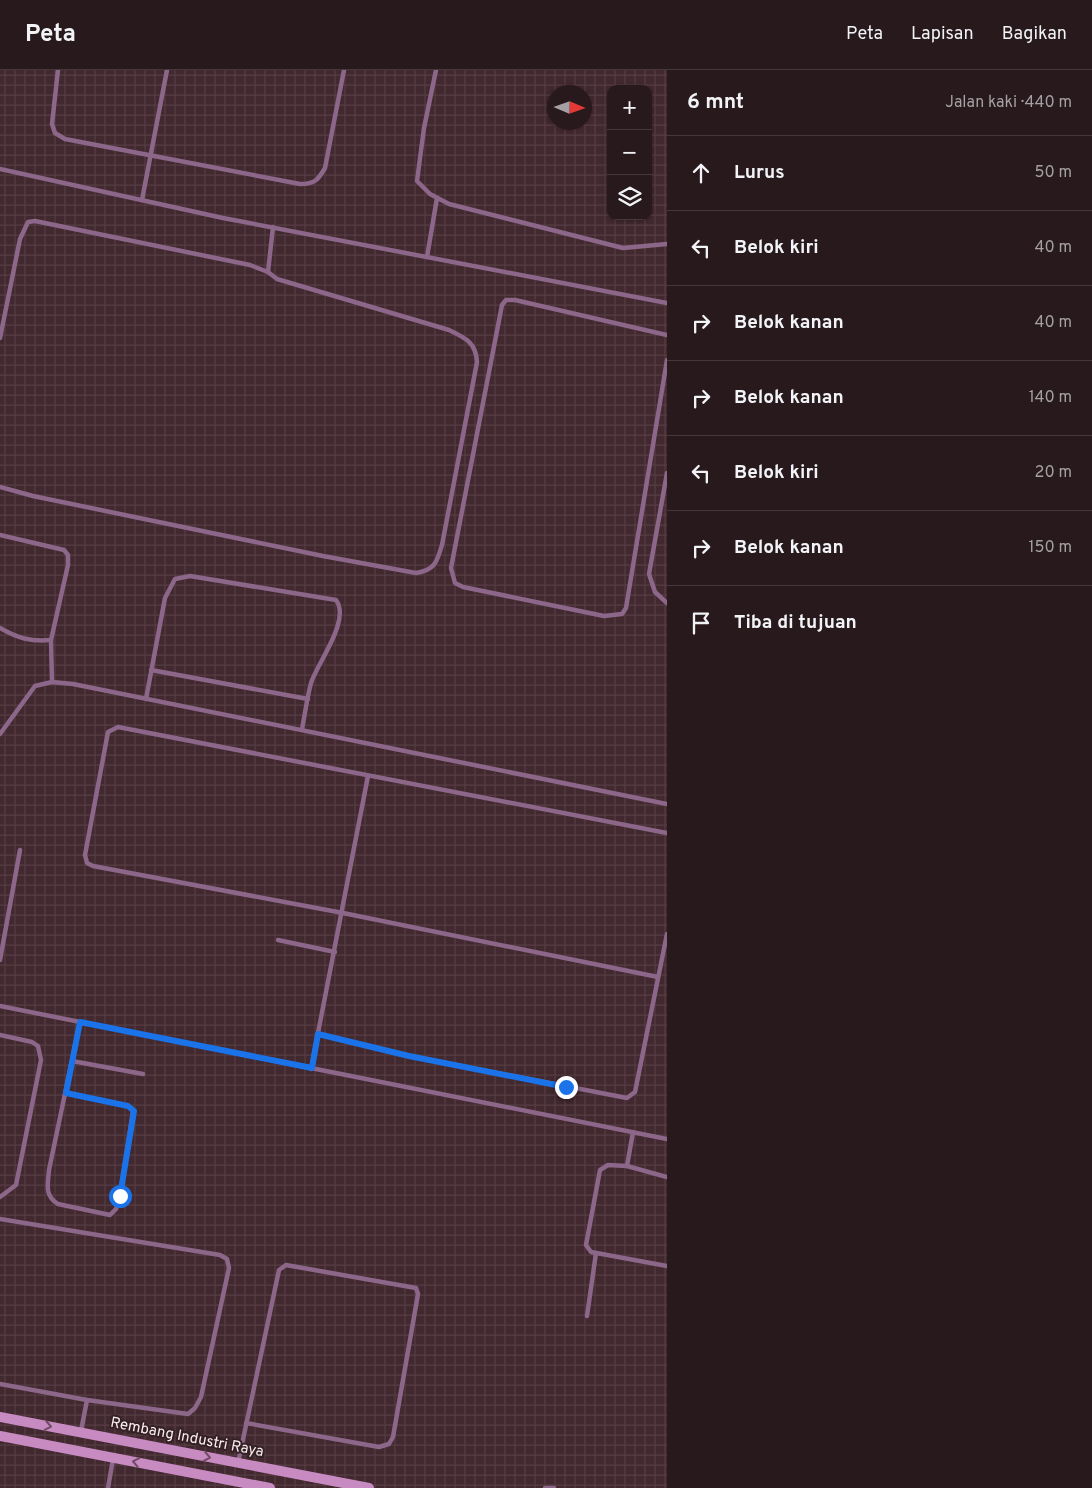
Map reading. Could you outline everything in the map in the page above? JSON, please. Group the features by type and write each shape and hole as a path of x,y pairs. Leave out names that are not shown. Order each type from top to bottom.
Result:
{"street":[{"name":"Rembang Industri Raya","path":"0,1417 369,1488"},
{"path":"0,1436 270,1488"}],"lane":[{"path":"58,70 52,106 52,124 55,133 65,139 300,184 310,184 318,180 325,168 344,70"},
{"path":"142,200 168,70"},
{"path":"436,70 424,128 417,180 430,194 449,204 623,248 667,244"},
{"path":"0,170 273,227 667,303"},
{"path":"427,256 436,198"},
{"path":"0,338 20,239 28,222 35,221 250,265 268,272 277,279 450,330 464,337 476,351 477,362 442,545 434,568 428,571 416,573 323,556 60,502 0,487"},
{"path":"268,272 273,227"},
{"path":"667,335 515,300 506,300 502,304 451,568 455,583 463,587 604,616 622,614 626,608 667,360"},
{"path":"667,473 650,574 655,592 667,603"},
{"path":"0,535 64,550 68,555 68,564 51,640 52,682"},
{"path":"146,698 165,598 175,579 190,576 336,600 339,605 339,622 311,684 302,729"},
{"path":"0,628 16,638 36,642 51,640"},
{"path":"151,670 308,699"},
{"path":"0,734 35,686 52,682 146,698 667,804"},
{"path":"658,977 603,968 343,913 94,866 87,862 85,855 108,732 112,729 127,728 667,833"},
{"path":"312,1068 368,776"},
{"path":"0,960 20,850"},
{"path":"318,1034 409,1056 626,1098 635,1092 667,934"},
{"path":"278,940 335,952"},
{"path":"0,1006 667,1139"},
{"path":"66,1093 128,1106 134,1111 120,1196 116,1208 110,1215 58,1204 50,1200 47,1193 50,1170 80,1022"},
{"path":"0,1035 32,1042 38,1046 41,1060 16,1185 0,1196"},
{"path":"72,1061 143,1074"},
{"path":"627,1166 633,1132"},
{"path":"667,1177 627,1166 608,1165 600,1170 586,1239 587,1248 596,1253 667,1266"},
{"path":"0,1219 220,1256 229,1262 201,1397 195,1408 188,1414 87,1400 0,1384"},
{"path":"587,1316 596,1253"},
{"path":"238,1463 246,1423 279,1270 282,1266 286,1265 416,1288 418,1294 397,1418 393,1437 389,1444 380,1446 246,1423"},
{"path":"81,1433 87,1400"},
{"path":"108,1488 114,1458"},
{"path":"545,1488 554,1488"}],"shaded area":[{"path":"0,70 667,70 667,1488 0,1488"}],"route":[{"path":"120,1196 134,1111 128,1106 66,1093 80,1022 312,1068 318,1034 409,1056 566,1087"}]}
